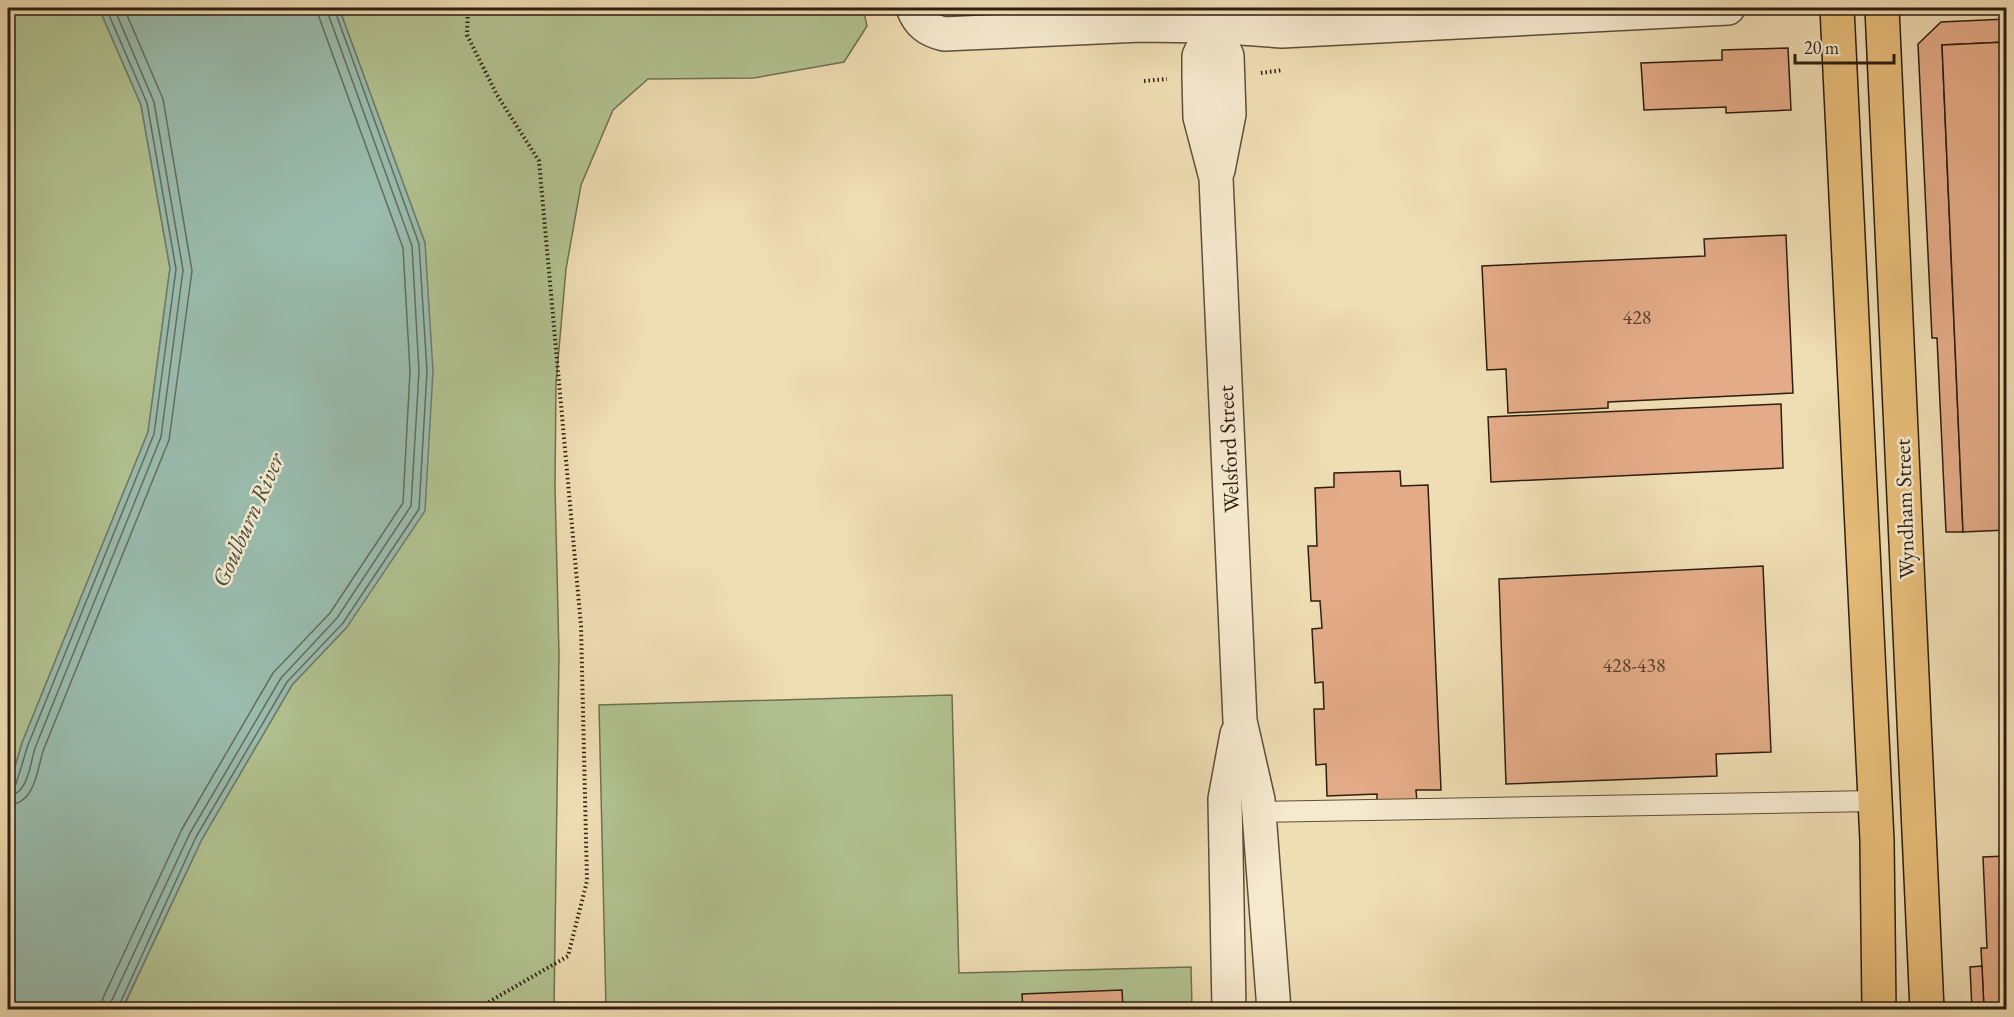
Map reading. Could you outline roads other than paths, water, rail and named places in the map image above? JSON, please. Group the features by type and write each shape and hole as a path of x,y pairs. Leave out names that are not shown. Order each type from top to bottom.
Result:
{"highway":[{"name":"Wyndham Street","path":"1837,8 1874,801 1879,1010"},
{"name":"Wyndham Street","path":"1882,8 1927,1010"}],"street":[{"path":"913,8 923,25 932,31 944,34 1141,25 1213,17 1282,31 1579,11 1728,8"},
{"name":"Welsford Street","path":"1213,17 1199,56 1200,117 1216,178 1240,721 1258,800 1274,1010"},
{"name":"Welsford Street","path":"1229,1010 1225,799 1240,721"}],"lane":[{"path":"1259,812 1874,801"}],"water":[{"name":"Goulburn River","path":"99,8 339,8 425,243 433,371 425,511 347,627 292,685 202,839 122,1009 8,1009 8,791 22,743 148,432 170,268 141,105"}]}
